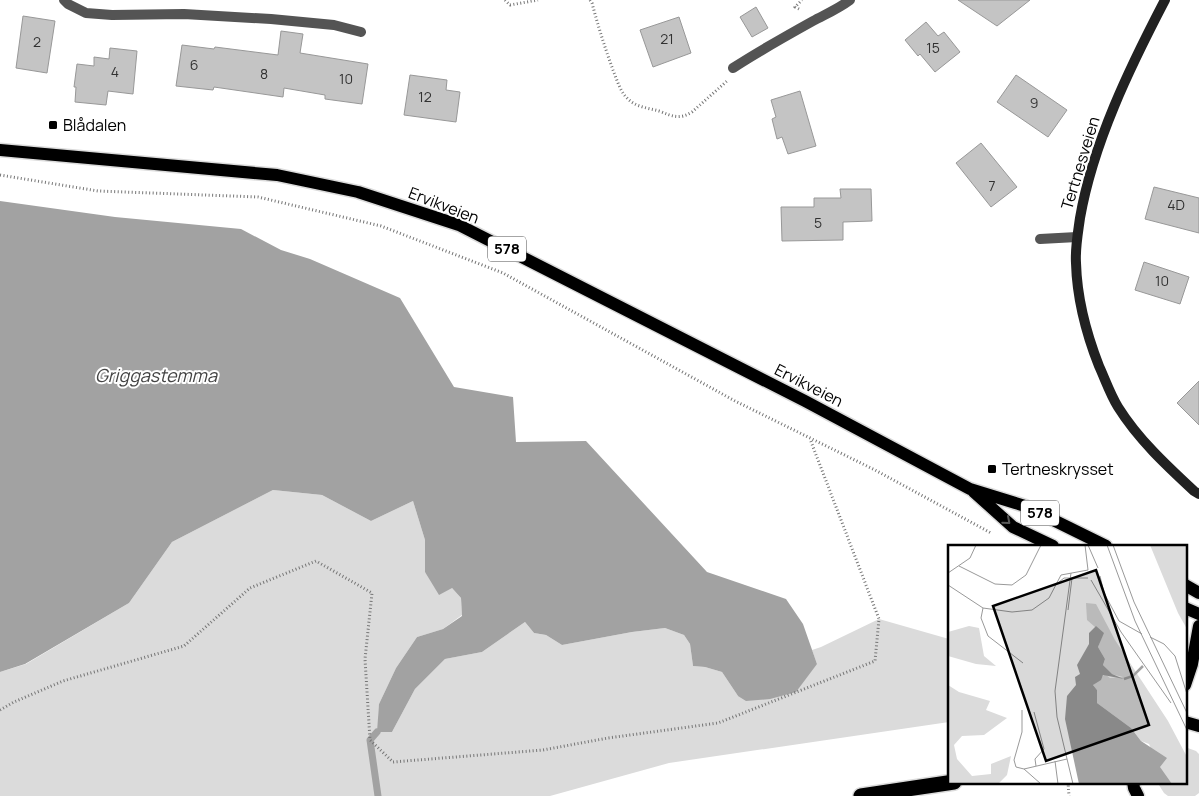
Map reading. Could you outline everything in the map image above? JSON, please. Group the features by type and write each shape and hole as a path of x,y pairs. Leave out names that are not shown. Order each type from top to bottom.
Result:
{"highway":[{"path":"861,796 948,783"}],"main road":[{"name":"Tertnesveien","path":"1165,0 1125,83 1095,157 1084,193 1077,237 1077,285 1092,348 1117,406 1146,445 1197,494"},
{"name":"Ervikveien","path":"0,150 277,175 358,192 459,225 805,401 970,489 1025,506 1104,545"},
{"name":"Ervikveien","path":"970,489 1013,526 1051,545"},
{"path":"1186,586 1199,593"},
{"path":"1186,608 1199,614"},
{"path":"1186,682 1192,664 1199,626"},
{"path":"1186,722 1199,726"},
{"path":"1133,784 1138,796"}],"street":[{"path":"64,0 86,13 112,15 184,14 271,19 334,25 361,32"},
{"path":"733,68 790,34 836,10 850,0"},
{"path":"1040,239 1077,237"}],"path":[{"path":"505,0 510,5 538,0"},
{"path":"590,0 620,89 626,97 638,105 672,116 686,116 727,81 733,68"},
{"path":"0,175 98,191 258,197 381,226 503,273 735,401 875,470 992,534"},
{"path":"0,710 63,681 184,646 250,588 316,561 372,593 365,658 370,740 393,762 543,750 608,738 718,723 875,661 879,619 810,439"}],"shaded area":[{"path":"273,490 322,495 371,521 413,501 425,540 425,572 452,588 461,598 462,615 443,629 417,637 396,668 379,704 378,732 392,732 415,689 445,659 482,652 525,622 534,633 546,635 562,645 665,628 684,635 690,644 693,666 722,672 738,696 817,664 812,650 879,619 948,639 948,722 669,763 550,796 0,796 0,672 26,664 129,603 172,542"},
{"path":"1186,747 1196,751 1199,754 1199,793 1195,796 1168,796 1158,784 1186,784"}],"water":[{"name":"Griggastemma","path":"0,201 115,217 241,229 281,250 310,259 400,298 454,387 513,397 516,442 586,441 707,572 786,599 803,624 817,664 796,692 770,699 746,701 738,696 722,672 693,666 690,644 684,635 665,628 562,645 546,635 534,633 525,622 482,652 445,659 415,689 392,732 377,732 379,704 396,668 417,637 443,629 462,616 461,598 452,588 439,595 425,572 425,540 413,501 371,521 322,495 273,490 172,542 129,603 25,664 0,672"}],"building":[{"path":"958,0 1030,0 997,26"},
{"path":"756,7 768,28 752,37 740,17"},
{"path":"23,16 55,21 47,73 16,68"},
{"path":"679,17 691,53 653,67 640,30"},
{"path":"926,22 938,36 944,32 960,52 935,72 905,40"},
{"path":"281,31 303,34 300,53 368,64 362,104 325,99 325,95 284,88 283,97 214,87 213,90 176,86 182,45 278,55"},
{"path":"110,48 137,51 133,94 108,91 106,105 75,102 76,87 74,87 77,64 94,66 94,57 109,59"},
{"path":"410,75 447,80 446,90 460,92 456,122 404,115"},
{"path":"1016,75 1067,110 1048,137 997,102"},
{"path":"800,91 816,146 788,154 782,137 777,139 772,119 776,117 771,100"},
{"path":"981,143 1017,187 991,207 956,163"},
{"path":"1154,187 1199,198 1199,233 1145,219"},
{"path":"840,189 871,189 872,221 843,222 843,240 782,241 781,207 814,207 814,198 841,198"},
{"path":"1144,262 1189,277 1180,304 1135,290"},
{"path":"1199,381 1199,425 1177,403"}],"waterway":[{"path":"377,732 370,740 378,796"}],"place":[{"name":"Blådalen","path":"53,125"},
{"name":"Tertneskrysset","path":"992,469"}]}
